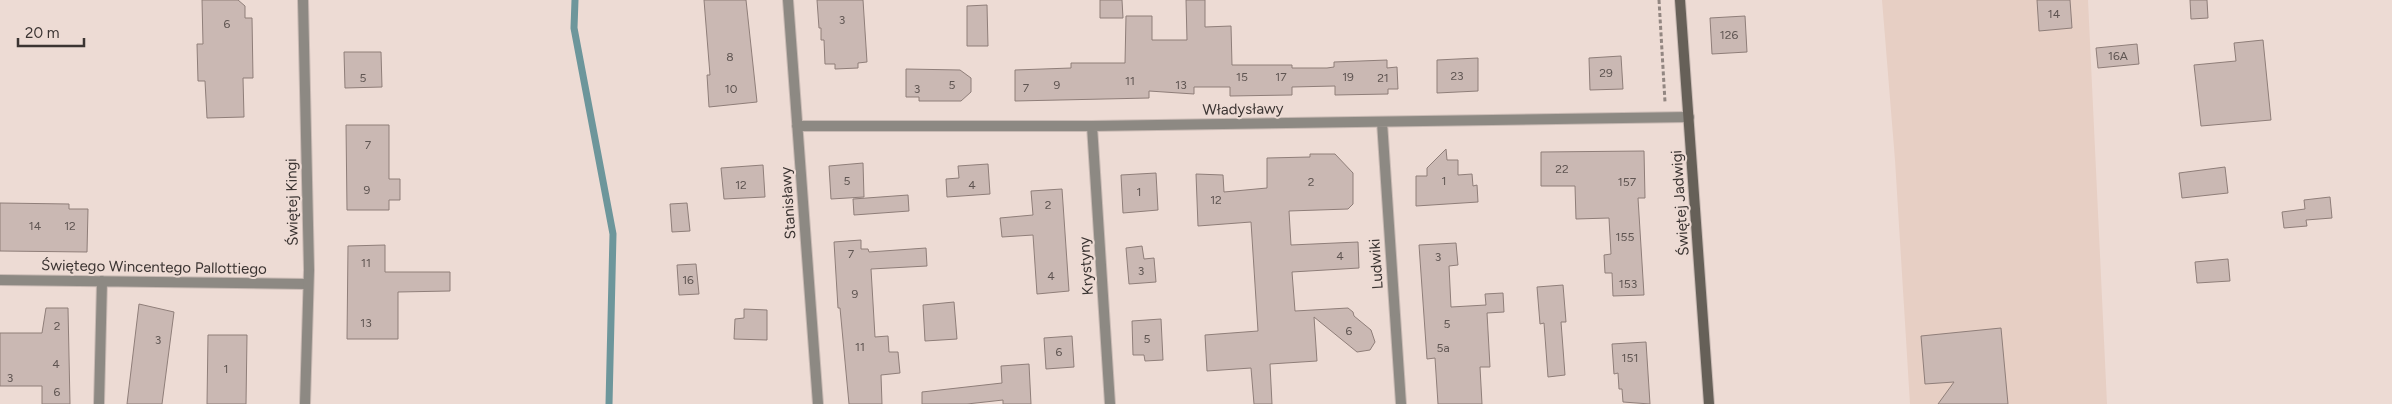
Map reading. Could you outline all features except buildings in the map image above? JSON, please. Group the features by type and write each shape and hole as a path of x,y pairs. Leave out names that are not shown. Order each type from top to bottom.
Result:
{"main road":[{"name":"Świętej Jadwigi","path":"1680,0 1709,404"}],"street":[{"name":"Świętej Kingi","path":"303,0 308,284 305,404"},
{"name":"Stanisławy","path":"788,0 818,404"},
{"name":"Władysławy","path":"797,126 1092,126 1689,117"},
{"name":"Ludwiki","path":"1382,122 1401,404"},
{"name":"Krystyny","path":"1092,126 1110,404"},
{"name":"Świętego Wincentego Pallottiego","path":"0,280 308,284"},
{"path":"100,404 102,281"}],"path":[{"path":"1659,0 1666,117"}],"shaded area":[{"path":"1882,0 2088,0 2107,404 1910,404 1895,160"}],"waterway":[{"path":"575,0 574,28 613,234 609,404"}]}
